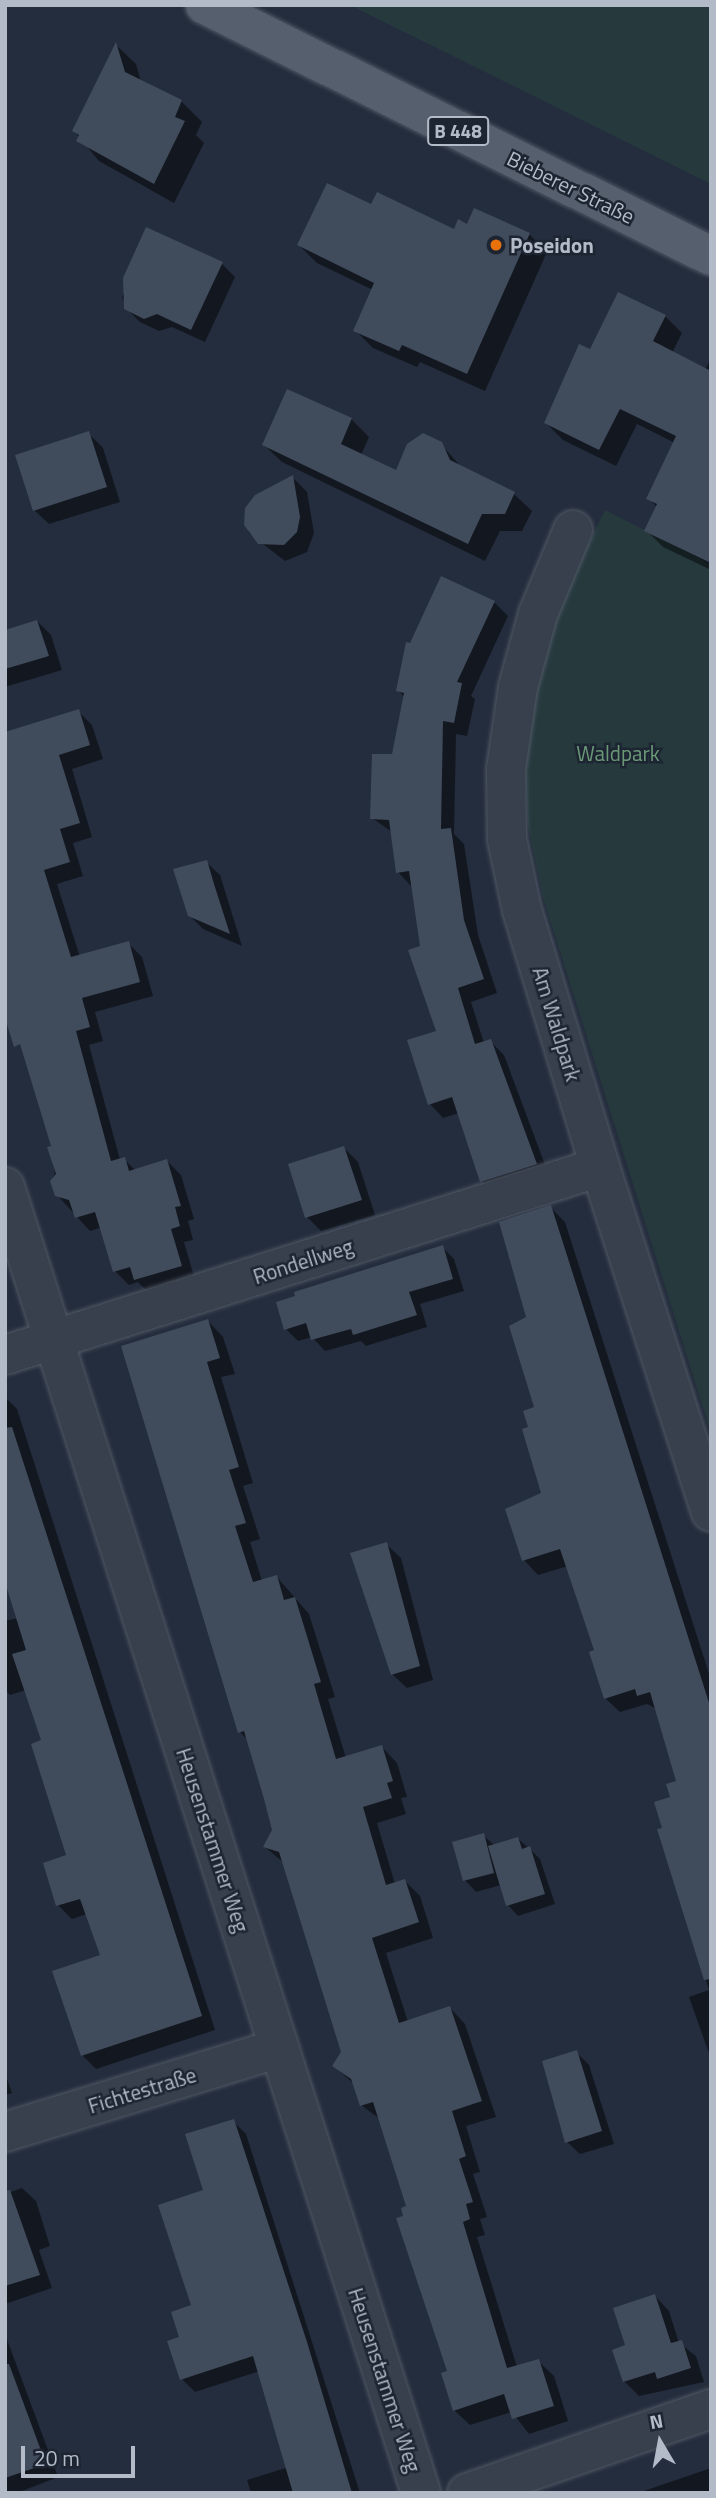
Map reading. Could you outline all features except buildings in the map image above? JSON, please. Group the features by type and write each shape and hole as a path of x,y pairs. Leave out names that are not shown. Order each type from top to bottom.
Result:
{"main road":[{"name":"Bieberer Straße","path":"205,5 711,256"}],"street":[{"name":"Am Waldpark","path":"573,530 525,653 510,733 504,802 507,839 523,909 600,1167 711,1512"},
{"name":"Rondellweg","path":"5,1355 600,1167"},
{"name":"Heusenstammer Weg","path":"5,1187 421,2493"},
{"name":"Fichtestraße","path":"5,2132 279,2048"},
{"path":"467,2493 711,2409"}],"green space":[{"path":"350,5 711,5 711,184"},
{"name":"Waldpark","path":"605,510 711,564 711,1433 543,897 528,826 524,744 554,614"}],"place":[{"name":"Poseidon","path":"496,245"}]}
